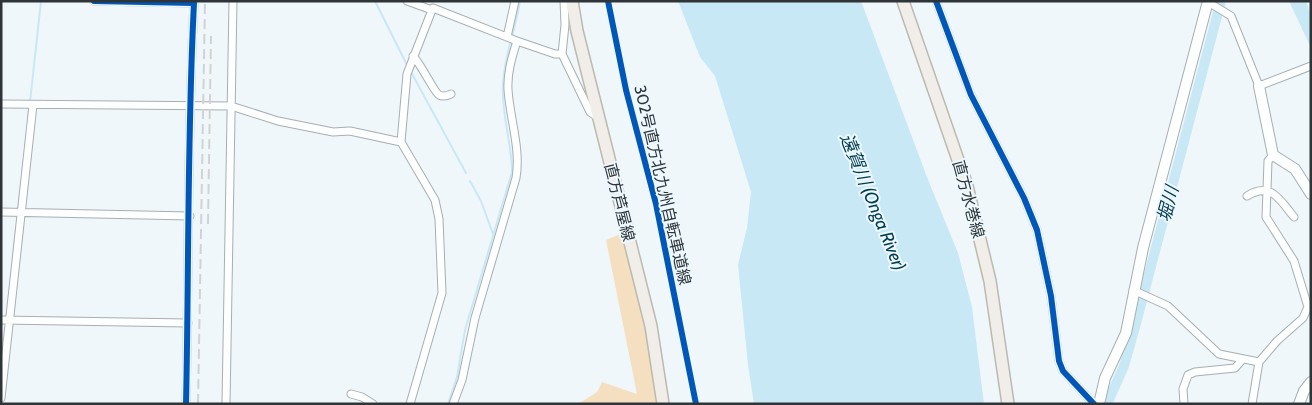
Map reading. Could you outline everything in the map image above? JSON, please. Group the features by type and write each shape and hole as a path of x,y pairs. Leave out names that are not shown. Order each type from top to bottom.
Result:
{"main road":[{"name":"直方芦屋線","path":"572,1 577,31 651,326 663,404"},
{"name":"直方水巻線","path":"904,1 968,186 990,281 1008,404"}],"street":[{"path":"94,1 194,3 189,107 190,216 186,404"},
{"path":"226,404 233,1"},
{"path":"406,1 433,6 516,41 555,54 562,54"},
{"path":"507,37 515,1"},
{"path":"564,1 565,25 562,54 590,112 599,118"},
{"path":"936,1 971,95 1024,198 1039,236 1051,296 1059,361 1063,371 1094,404"},
{"path":"1099,404 1105,378 1126,332 1134,290 1209,2 1231,16 1259,86 1273,155 1294,169 1311,194"},
{"path":"410,404 420,365 438,313 442,293 442,271 435,200 400,142 407,74 433,6"},
{"path":"453,404 462,380 475,318 516,178 517,155 508,89 511,61 516,41"},
{"path":"413,56 421,64 437,93 442,96 451,94"},
{"path":"1259,86 1311,66"},
{"path":"1,104 231,106 278,121 333,132 350,131 400,142"},
{"path":"1,398 33,105"},
{"path":"1252,404 1259,362 1309,314 1305,292 1294,261 1266,217 1268,161 1273,155"},
{"path":"1247,196 1256,191 1267,190 1274,194 1294,217"},
{"path":"1,212 190,216"},
{"path":"1134,290 1168,306 1219,354 1259,362"},
{"path":"1,320 188,323"},
{"path":"1184,404 1182,389 1188,375 1195,372 1235,368 1242,360"},
{"path":"1299,404 1304,391 1311,382"},
{"path":"351,394 362,397 373,404"}],"shaded area":[{"path":"625,232 647,323 661,404 578,404 597,392 602,382 637,394 606,240"}],"water":[{"name":"遠賀川 (Onga River)","path":"678,1 861,1 927,177 958,253 972,307 984,404 754,404 748,365 738,265 747,228 751,192 715,76 700,57"},
{"path":"1289,1 1306,1 1311,16 1311,48"}],"waterway":[{"path":"30,102 41,1"},
{"path":"375,1 407,65"},
{"path":"448,404 457,377 465,330 512,172 503,84 520,1"},
{"name":"堀川","path":"1107,404 1124,366 1221,1"},
{"path":"411,72 466,173"},
{"path":"28,119 29,109"},
{"path":"22,174 26,141"},
{"path":"470,181 481,201 493,234"},
{"path":"17,223 20,193"},
{"path":"13,258 16,228"}],"railway":[{"path":"198,404 205,1"},
{"path":"208,224 211,36"}],"cycle path":[{"path":"94,1 194,3 189,153 186,404"},
{"name":"302号直方北九州自転車道線","path":"608,1 626,90 656,204 696,404"},
{"path":"936,1 971,95 1024,198 1037,230 1051,296 1059,361 1063,371 1094,404"}]}
